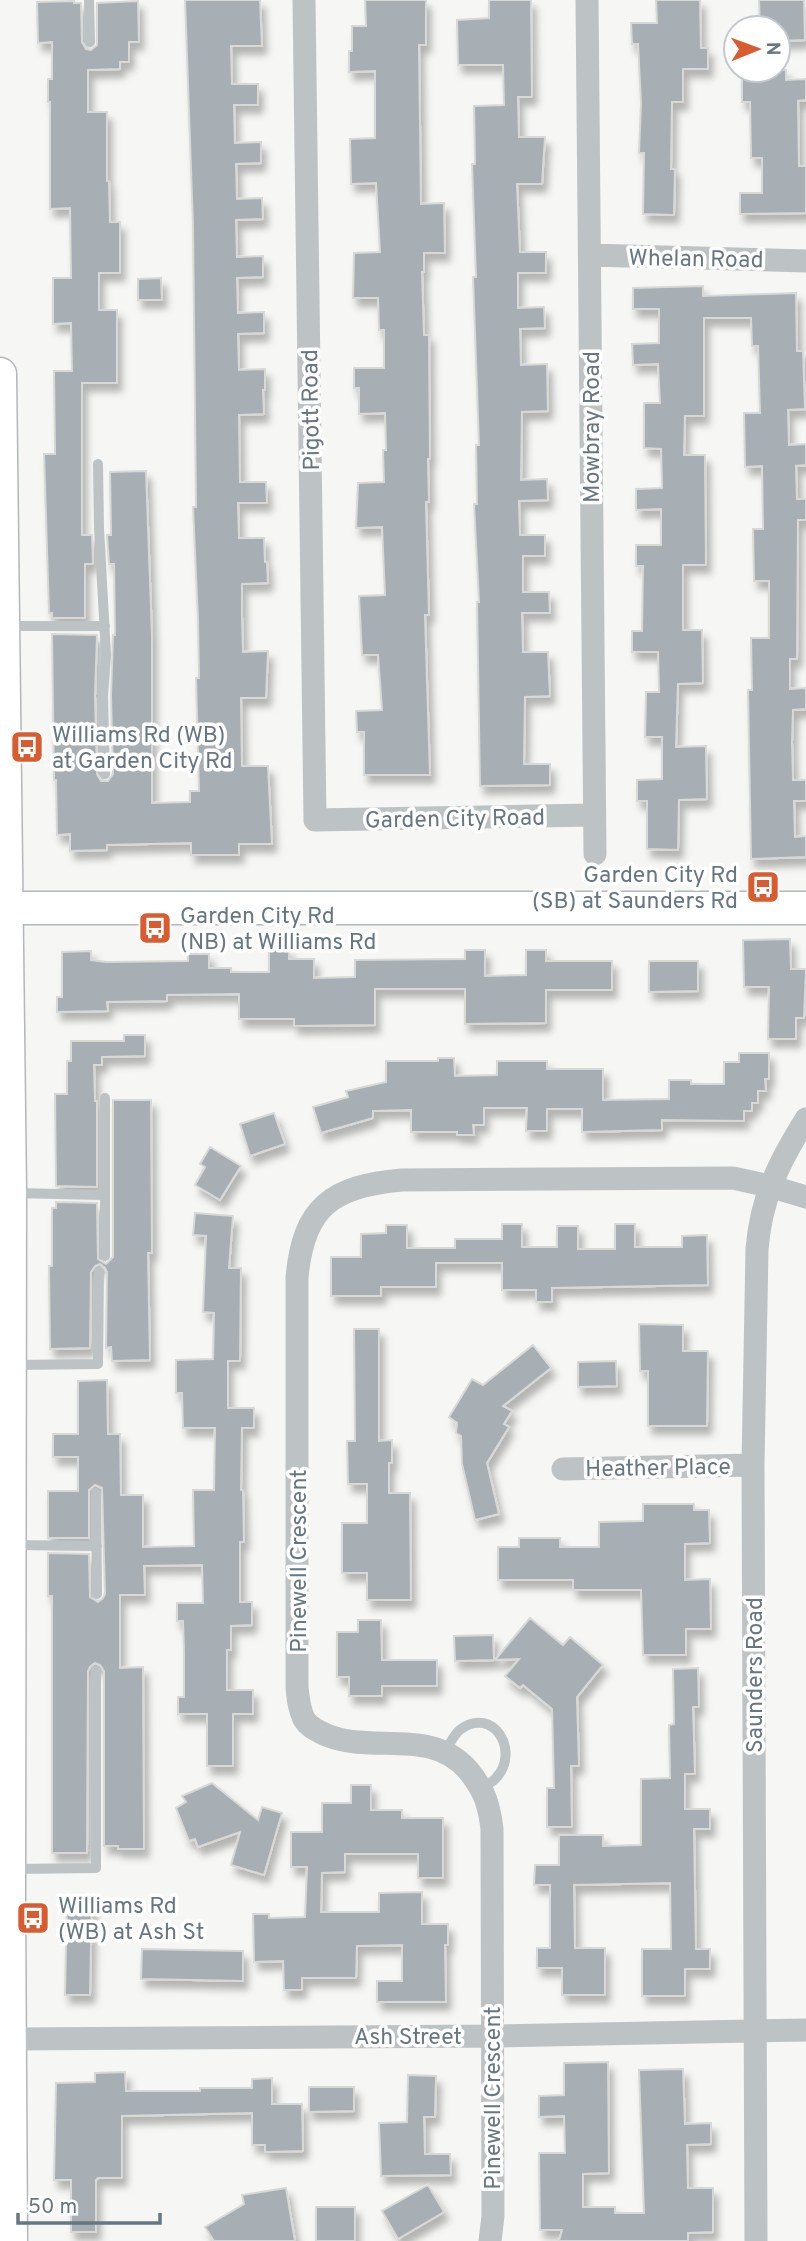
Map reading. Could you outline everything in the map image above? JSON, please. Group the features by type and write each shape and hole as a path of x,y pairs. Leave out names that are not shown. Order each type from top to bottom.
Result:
{"street":[{"name":"Pigott Road","path":"304,0 315,820"},
{"name":"Mowbray Road","path":"587,0 595,854"},
{"name":"Whelan Road","path":"590,255 805,260"},
{"path":"0,374 10,1193 10,1545 5,1616 9,1869 4,1907 11,2039 6,2187 12,2241"},
{"name":"Garden City Road","path":"315,820 594,815"},
{"path":"6,908 806,908"},
{"name":"Saunders Road","path":"755,2241 753,1465 758,1227 769,1186 806,1119"},
{"name":"Pinewell Crescent","path":"490,2241 493,2216 492,1829 482,1788 462,1763 445,1751 428,1745 351,1742 327,1736 304,1720 300,1706 297,1687 297,1278 302,1243 308,1227 321,1208 354,1188 402,1180 733,1178 806,1197"},
{"name":"Heather Place","path":"563,1469 753,1465"},
{"name":"Ash Street","path":"11,2039 491,2036 806,2030"}],"lane":[{"path":"89,0 90,42"},
{"path":"98,464 106,655 103,696 105,774"},
{"path":"3,626 105,626"},
{"path":"105,1098 105,1255"},
{"path":"10,1193 105,1195"},
{"path":"9,1365 98,1364 99,1272"},
{"path":"96,1493 97,1594"},
{"path":"10,1545 96,1546"},
{"path":"9,1869 96,1868 96,1671"},
{"path":"445,1751 458,1731 466,1726 480,1724 492,1727 502,1734 506,1746 503,1767 496,1778 482,1788"}],"building":[{"path":"185,0 260,0 262,46 231,46 232,84 258,84 258,105 234,105 235,143 261,142 261,163 236,164 237,199 262,198 263,219 236,220 237,257 263,256 263,277 237,278 238,313 264,312 264,333 238,334 239,370 265,369 264,414 239,415 240,482 266,482 267,503 238,503 239,538 264,538 268,583 242,584 243,652 268,651 266,698 241,698 242,766 268,766 272,844 239,844 239,855 191,855 191,843 107,845 107,850 70,851 70,834 57,835 52,634 97,635 97,774 101,781 108,781 113,774 111,696 115,635 114,564 109,564 107,535 111,535 110,472 146,471 152,636 152,803 190,802 190,791 199,791 196,678 199,678 198,620 193,507 196,507 193,226"},
{"path":"365,0 426,0 426,45 419,45 421,204 444,203 445,253 424,253 422,272 424,335 429,335 430,459 429,502 426,502 429,615 425,615 430,775 364,775 364,732 357,732 356,711 382,710 378,655 362,655 359,596 385,595 382,527 356,528 358,483 384,482 383,450 386,450 385,413 359,414 359,388 354,388 354,368 384,368 384,330 379,330 378,298 353,298 354,253 380,252 376,183 351,184 350,139 375,138 375,71 349,72 352,26 366,26"},
{"path":"489,0 531,0 532,97 518,97 519,137 545,137 542,184 517,184 520,252 546,252 546,273 518,273 518,308 544,307 545,328 520,329 521,365 547,364 548,411 522,412 521,480 547,479 548,500 519,501 520,535 545,535 545,556 523,556 523,592 549,592 550,613 522,613 523,652 548,652 550,696 525,697 524,764 550,764 550,785 480,786 479,602 474,504 477,504 476,445 479,445 472,164 475,164 474,106 504,105 503,65 458,65 457,20 489,18"},
{"path":"656,0 700,0 701,48 708,48 708,69 683,69 683,102 672,102 671,169 675,169 674,215 643,214 644,153 639,153 641,103 638,44 632,44 631,23 657,23"},
{"path":"759,0 804,0 805,40 792,40 792,14 760,14"},
{"path":"138,1 139,42 129,42 129,62 120,62 120,69 88,70 88,112 107,112 110,222 120,222 120,273 99,273 99,310 117,310 117,383 82,383 82,535 92,535 93,564 85,564 85,618 52,618 52,613 49,613 44,454 55,454 54,371 72,371 71,323 53,324 53,278 71,278 70,208 50,209 48,79 52,79 52,42 38,43 37,2 81,3 82,42 86,49 91,50 97,45 97,3"},
{"path":"806,79 806,100 798,101 799,166 806,166 806,213 740,214 740,193 762,193 762,158 751,158 750,102 742,102 742,84 792,84 792,80"},
{"path":"161,278 162,300 138,300 138,279"},
{"path":"703,286 703,296 796,293 797,351 803,351 805,409 788,410 789,445 806,444 806,465 796,466 797,499 806,499 806,520 798,520 797,659 790,659 790,689 806,688 806,709 793,710 792,742 793,780 806,780 806,801 794,801 795,837 806,836 806,857 751,859 748,690 752,690 751,638 769,638 769,581 754,581 753,529 763,529 762,466 745,467 744,413 760,413 758,346 752,346 751,318 704,318 704,416 685,416 684,455 705,455 706,565 683,565 683,630 702,630 703,683 678,684 676,747 706,746 707,799 679,800 678,850 647,849 647,801 637,801 637,780 662,779 662,737 645,737 646,692 659,692 658,652 632,652 632,631 642,631 643,566 636,566 636,545 661,545 661,509 636,510 636,489 662,488 661,449 644,448 644,403 660,403 658,364 633,365 632,344 659,343 659,309 633,309 633,288"},
{"path":"790,939 791,969 806,969 804,1018 796,1018 796,1039 768,1039 769,987 744,987 743,940"},
{"path":"269,948 289,949 289,959 314,959 314,978 355,977 355,960 465,959 465,950 485,950 485,976 526,975 526,950 546,950 546,961 612,961 612,990 546,990 546,1023 465,1024 465,989 375,989 375,1025 294,1026 294,1019 239,1019 239,994 167,995 167,1001 107,1002 108,1011 57,1012 57,997 62,997 62,952 91,951 91,960 107,962 188,961 188,954 209,954 209,968 231,968 231,972 269,972"},
{"path":"649,961 698,961 698,991 649,992"},
{"path":"124,1035 145,1035 145,1056 102,1057 102,1065 94,1065 97,1101 97,1187 56,1186 55,1094 67,1094 67,1061 71,1061 71,1041 124,1041"},
{"path":"739,1053 769,1053 766,1091 758,1091 758,1103 752,1103 752,1111 744,1111 744,1121 662,1120 662,1130 582,1132 582,1109 547,1109 547,1131 526,1131 527,1108 484,1108 484,1125 473,1125 474,1135 457,1135 457,1132 411,1132 411,1110 373,1111 373,1118 321,1133 313,1107 348,1097 346,1091 386,1082 386,1061 438,1061 438,1058 454,1058 455,1076 497,1075 497,1061 547,1061 547,1069 603,1069 603,1100 669,1099 669,1080 691,1080 691,1084 724,1084 724,1062 739,1062"},
{"path":"113,1100 151,1100 152,1253 148,1253 150,1360 112,1361 111,1347 106,1348 107,1272 100,1264 91,1272 90,1348 50,1349 49,1266 52,1266 52,1208 56,1208 56,1202 97,1203 98,1259 106,1264 113,1257"},
{"path":"274,1113 285,1144 250,1156 240,1124"},
{"path":"210,1147 241,1166 220,1200 195,1185 205,1167 200,1164"},
{"path":"195,1213 233,1216 229,1268 241,1268 240,1361 228,1361 228,1408 254,1408 254,1428 242,1428 244,1542 240,1542 240,1602 252,1602 252,1625 231,1626 231,1650 227,1650 227,1690 253,1690 253,1714 233,1714 233,1766 207,1766 207,1714 178,1714 178,1697 184,1697 184,1651 183,1621 177,1621 177,1603 203,1603 202,1565 144,1566 145,1595 120,1595 120,1668 143,1667 144,1849 104,1846 104,1671 95,1663 88,1671 87,1853 52,1853 52,1596 48,1596 48,1553 89,1554 90,1597 98,1602 105,1594 102,1488 95,1485 89,1490 89,1538 48,1538 48,1491 78,1491 78,1457 53,1457 53,1434 78,1434 78,1381 107,1380 108,1434 120,1434 121,1495 143,1495 143,1547 194,1546 193,1490 214,1490 215,1428 183,1428 182,1393 176,1393 176,1360 213,1359 214,1313 203,1312 206,1236 193,1235"},
{"path":"502,1224 522,1224 522,1247 557,1247 557,1226 578,1226 578,1249 615,1249 615,1224 635,1224 635,1247 682,1247 682,1236 707,1235 708,1285 552,1288 552,1302 536,1302 536,1290 502,1290 502,1263 436,1263 436,1287 381,1287 381,1296 331,1296 331,1257 361,1257 361,1234 386,1233 386,1225 407,1225 407,1248 455,1248 455,1239 502,1239"},
{"path":"639,1324 683,1325 683,1351 708,1351 707,1426 648,1426 648,1371 640,1371"},
{"path":"354,1329 379,1329 379,1441 392,1440 389,1493 410,1493 411,1600 367,1600 367,1573 342,1573 342,1523 367,1523 367,1484 348,1484 347,1441 355,1441"},
{"path":"533,1345 551,1368 503,1406 512,1411 504,1424 509,1427 487,1463 499,1514 475,1520 462,1464 461,1436 456,1433 457,1423 449,1417 472,1379 483,1385"},
{"path":"616,1361 617,1386 578,1387 578,1362"},
{"path":"643,1504 694,1504 694,1510 709,1510 710,1543 685,1544 685,1580 710,1579 711,1629 686,1629 686,1655 643,1655 641,1590 573,1590 573,1580 498,1580 498,1547 519,1547 519,1538 560,1538 560,1547 599,1547 599,1522 643,1521"},
{"path":"530,1618 563,1645 570,1637 603,1665 577,1697 579,1766 571,1766 572,1827 547,1827 547,1788 554,1788 552,1709 523,1685 520,1688 505,1676 519,1659 495,1660"},
{"path":"358,1620 381,1620 382,1660 437,1660 437,1686 382,1686 382,1696 349,1696 349,1677 337,1677 337,1632 358,1632"},
{"path":"493,1635 494,1660 455,1661 454,1636"},
{"path":"698,1668 699,1707 693,1707 695,1774 685,1774 685,1809 710,1809 710,1829 694,1829 696,1949 710,1949 710,1969 685,1969 685,1996 642,1996 642,1949 671,1949 670,1883 574,1885 575,1948 605,1948 605,1995 562,1995 562,1968 537,1968 537,1948 550,1948 550,1885 534,1885 535,1865 559,1865 559,1835 603,1835 603,1846 641,1845 641,1779 670,1778 669,1725 674,1724 673,1669"},
{"path":"212,1783 258,1820 262,1807 282,1813 264,1875 231,1865 240,1832 198,1847 195,1839 189,1841 176,1808 186,1802 182,1796"},
{"path":"351,1785 371,1785 371,1810 402,1810 402,1818 443,1818 443,1878 418,1878 418,1854 345,1854 345,1872 322,1873 321,1912 379,1912 379,1893 422,1892 422,1924 448,1924 448,1945 445,1945 446,2002 377,2002 377,1981 402,1981 402,1945 357,1946 356,1978 302,1978 302,1990 284,1990 283,1961 254,1962 253,1914 269,1914 269,1918 305,1917 307,1867 291,1867 291,1832 322,1832 322,1803 351,1803"},
{"path":"67,1896 92,1896 90,1995 65,1995"},
{"path":"142,1949 243,1951 243,1981 141,1979"},
{"path":"608,2062 609,2173 583,2174 583,2207 615,2207 615,2213 644,2213 639,2070 683,2069 685,2124 711,2123 711,2144 687,2145 688,2188 713,2188 713,2232 688,2233 688,2241 559,2241 562,2230 540,2230 539,2153 565,2153 564,2116 539,2117 539,2096 564,2095 564,2063"},
{"path":"125,2072 126,2091 252,2088 252,2079 272,2078 272,2104 302,2104 303,2151 265,2152 265,2145 252,2145 252,2113 122,2116 122,2178 96,2180 96,2232 71,2232 71,2180 54,2180 56,2083 95,2082 95,2073"},
{"path":"408,2075 436,2076 435,2117 424,2117 425,2154 450,2154 451,2175 381,2176 379,2123 407,2122"},
{"path":"309,2087 354,2087 354,2111 309,2112"},
{"path":"428,2185 444,2212 398,2239 382,2211"},
{"path":"286,2188 295,2241 214,2241 205,2227 244,2204 242,2195"},
{"path":"316,2207 355,2207 355,2241 316,2241"}],"place":[{"name":"Williams Rd (WB) at Garden City Rd","path":"27,747"},
{"name":"Garden City Rd (SB) at Saunders Rd","path":"763,887"},
{"name":"Garden City Rd (NB) at Williams Rd","path":"155,928"},
{"name":"Williams Rd (WB) at Ash St","path":"33,1918"}]}
